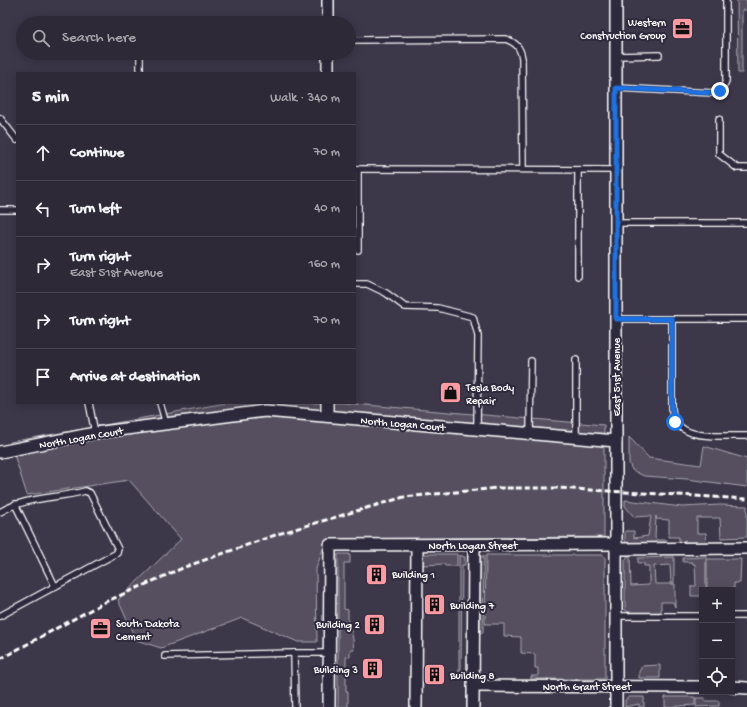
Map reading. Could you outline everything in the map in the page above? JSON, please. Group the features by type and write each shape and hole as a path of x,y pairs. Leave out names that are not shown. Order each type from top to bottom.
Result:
{"street":[{"path":"328,0 328,16"},
{"name":"East 51st Avenue","path":"616,0 616,707"},
{"path":"328,60 328,72"},
{"path":"327,404 327,416"},
{"name":"North Logan Court","path":"0,452 95,433 265,411 616,440"},
{"name":"North Logan Street","path":"329,653 330,545 747,548"},
{"path":"416,707 417,545"},
{"path":"473,707 474,545"},
{"path":"329,653 329,707"},
{"name":"North Grant Street","path":"473,686 699,687"},
{"path":"735,688 747,688"}],"lane":[{"path":"616,88 714,93 722,90 726,81 726,0"},
{"path":"356,40 506,39 512,41 521,51 522,58 523,169"},
{"path":"616,56 659,55"},
{"path":"140,60 140,72"},
{"path":"0,118 16,139"},
{"path":"719,120 719,154 737,168 747,168"},
{"path":"358,250 356,169 616,170"},
{"path":"578,170 578,276"},
{"path":"0,210 16,210"},
{"path":"616,223 747,223"},
{"path":"356,284 366,284 386,294 405,307 438,308 473,317 478,336 478,429"},
{"path":"616,319 747,319"},
{"path":"672,319 672,408 675,422 680,428 694,434 747,436"},
{"path":"576,360 576,437"},
{"path":"530,433 531,361"},
{"path":"89,404 95,433"},
{"path":"160,404 166,424"},
{"path":"0,512 15,504 85,491 90,493 117,544 118,549 117,553 0,616"},
{"path":"15,504 55,586"},
{"path":"616,616 699,616"},
{"path":"735,616 747,616"},
{"path":"294,653 294,707"},
{"path":"165,656 329,653"}],"shaded area":[{"path":"737,0 747,0 747,10 742,10 742,73 738,73"},
{"path":"220,404 354,404 604,425 604,537 341,539 325,543 316,569 317,642 298,642 242,618 161,648 136,640 118,600 181,539 129,480 27,495 10,442"},
{"path":"629,437 649,458 701,465 704,446 747,459 747,487 687,479 644,476 632,470 629,463"},
{"path":"625,500 682,507 720,505 747,506 747,537 721,538 720,518 697,518 697,533 706,533 707,544 679,544 679,537 669,537 669,520 656,519 656,516 655,538 657,540 667,540 666,545 627,544 625,541 625,531 634,531 634,538 648,536 651,516 634,517 625,506"},
{"path":"338,554 350,554 350,563 344,563 344,609 348,610 348,631 352,631 354,650 350,650 350,657 346,657 346,691 348,691 348,707 338,707"},
{"path":"424,554 457,554 457,566 445,566 445,564 422,565 422,557"},
{"path":"459,555 465,557 465,565 462,565 461,670 465,671 463,673 459,673"},
{"path":"484,555 483,633 480,633 480,558"},
{"path":"486,555 603,555 605,558 605,679 531,679 531,676 538,676 538,668 535,668 535,654 521,653 521,637 504,636 504,624 485,624"},
{"path":"628,556 630,556 631,586 649,585 649,566 644,566 644,563 638,563 638,558 674,557 674,583 671,583 670,565 654,566 655,584 675,584 675,607 673,602 661,602 661,612 628,612 625,610 625,560"},
{"path":"706,557 706,587 699,587 699,596 691,596 691,586 696,586 695,564 692,562 683,562 683,558"},
{"path":"707,559 741,559 740,583 734,583 734,587 707,587"},
{"path":"660,665 660,678 639,678 639,672 642,666"},
{"path":"629,697 644,697 644,707 639,707 639,704 625,707 625,700"},
{"path":"665,697 695,697 695,705 665,707"},
{"path":"696,698 705,698 705,701 719,701 719,706 696,707"}],"railway":[{"path":"0,659 103,603 185,567 278,534 404,497 498,488 556,488 747,499"}],"place":[{"name":"Western Construction Group","path":"682,28"},
{"name":"Tesla Body Repair","path":"450,393"},
{"name":"Building 1","path":"377,574"},
{"name":"Building 7","path":"435,605"},
{"name":"Building 2","path":"375,624"},
{"name":"South Dakota Cement","path":"101,629"},
{"name":"Building 3","path":"373,669"},
{"name":"Building 8","path":"434,675"}],"route":[{"path":"675,422 672,415 672,319 616,319 616,88 714,93 720,91"}]}
